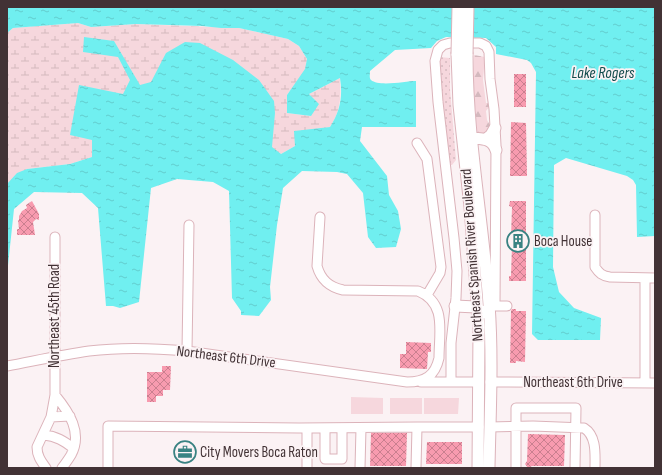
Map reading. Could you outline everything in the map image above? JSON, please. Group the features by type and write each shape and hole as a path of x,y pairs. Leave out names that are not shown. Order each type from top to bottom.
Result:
{"main road":[{"name":"Northeast Spanish River Boulevard","path":"458,7 462,54 468,96 487,307 484,427 478,468"},
{"name":"Northeast Spanish River Boulevard","path":"468,7 462,54 459,105 473,256 487,307"},
{"path":"486,139 491,135 495,128"},
{"path":"472,138 486,139 492,142 496,150"},
{"path":"455,306 487,307"},
{"path":"487,307 483,313 486,319 490,348"},
{"path":"487,307 495,325 490,348"},
{"name":"Northeast Spanish River Boulevard","path":"485,382 490,348"},
{"name":"Northeast Spanish River Boulevard","path":"484,427 489,468"}],"street":[{"name":"Northeast Spanish River Boulevard","path":"451,381 451,343 457,281 456,250 435,70 435,58 440,47 453,42 480,43 487,48 489,55 496,150 487,307"},
{"path":"417,143 427,159 441,267 440,273 427,295"},
{"path":"595,215 595,267 598,272 604,276 650,278 645,383"},
{"path":"320,217 317,266 322,278 326,282 343,290 418,291 427,295 433,301 438,312 439,358 437,364 428,377 420,382"},
{"path":"187,351 189,226"},
{"name":"Northeast 45th Road","path":"46,468 37,452 37,447 39,440 44,435 51,417 55,395 55,237"},
{"path":"487,307 507,306"},
{"name":"Northeast 6th Drive","path":"7,366 89,351 112,349 160,349 187,351 408,382 655,383"},
{"path":"55,395 66,409 74,424 73,448 71,455 62,468"},
{"path":"516,468 516,408 576,408 575,468"},
{"path":"51,417 70,416"},
{"path":"108,468 108,426 361,428 516,426 576,427 587,430 595,443 595,468"},
{"path":"416,468 417,427"},
{"path":"307,428 307,468"},
{"path":"325,428 325,460 342,460 342,428"},
{"path":"360,468 361,428"},
{"path":"44,435 61,439 73,448"}],"green space":[{"path":"78,23 91,27 136,24 239,28 288,39 299,46 307,59 306,69 287,95 287,113 311,116 309,94 340,78 340,98 334,121 330,127 315,130 295,146 281,154 92,157 70,164 27,169 7,184 7,33 13,28"},
{"path":"474,55 485,57 483,80 486,103 490,103 490,107 486,111 487,120 491,127 487,134 479,135 477,131 473,81"},
{"path":"439,57 450,58 450,89 456,160 452,165 449,165 438,60"},
{"path":"351,397 383,398 383,414 351,414"},
{"path":"390,398 422,398 422,414 390,414"},
{"path":"424,398 459,398 458,414 424,414"}],"water":[{"name":"Lake Rogers","path":"7,7 655,7 655,236 637,237 636,185 633,180 627,176 566,158 554,165 553,267 559,292 574,308 601,318 600,340 538,340 532,334 536,72 531,63 527,60 496,54 496,47 486,38 446,37 437,41 431,48 395,50 370,71 370,79 375,82 386,83 416,81 416,127 362,127 360,141 387,176 389,195 398,211 401,229 396,247 376,248 368,237 363,193 347,174 337,172 302,171 283,188 270,287 271,300 259,316 241,315 241,311 232,298 229,191 213,182 177,179 151,188 139,302 120,308 106,306 98,208 82,193 34,192 14,209 7,275 7,184 17,173 27,169 70,164 92,157 92,140 70,135 79,85 123,94 130,80 118,57 83,52 84,37 114,41 140,85 151,82 166,53 185,42 200,43 233,60 259,80 274,101 275,113 272,147 281,154 295,146 294,131 330,127 340,104 341,91 340,78 309,94 319,104 311,116 287,113 287,95 305,69 307,59 299,46 288,39 239,28 136,24 91,27 78,23 13,28 7,33"}],"building":[{"path":"514,74 526,74 526,107 514,107"},
{"path":"511,122 526,123 527,176 510,176"},
{"path":"32,201 39,214 39,220 36,219 33,222 35,235 17,235 17,229 19,229 19,216 22,211 27,208 26,205"},
{"name":"Boca House","path":"510,201 526,201 526,281 509,281 509,276 511,276 512,245 510,245 512,207 509,206"},
{"path":"512,309 516,309 516,311 526,311 525,362 516,361 516,363 510,363"},
{"path":"406,342 431,343 431,352 428,352 427,369 400,368 400,354 406,354"},
{"path":"162,366 171,366 170,390 163,390 163,396 156,396 156,402 147,402 147,372 162,372"},
{"path":"371,433 407,433 406,466 370,466"},
{"path":"528,434 565,435 564,466 532,466 528,468 525,464 527,461"},
{"path":"427,442 462,442 462,464 426,464"}],"place":[{"name":"Boca House","path":"518,241"},
{"name":"City Movers Boca Raton","path":"185,452"}]}
